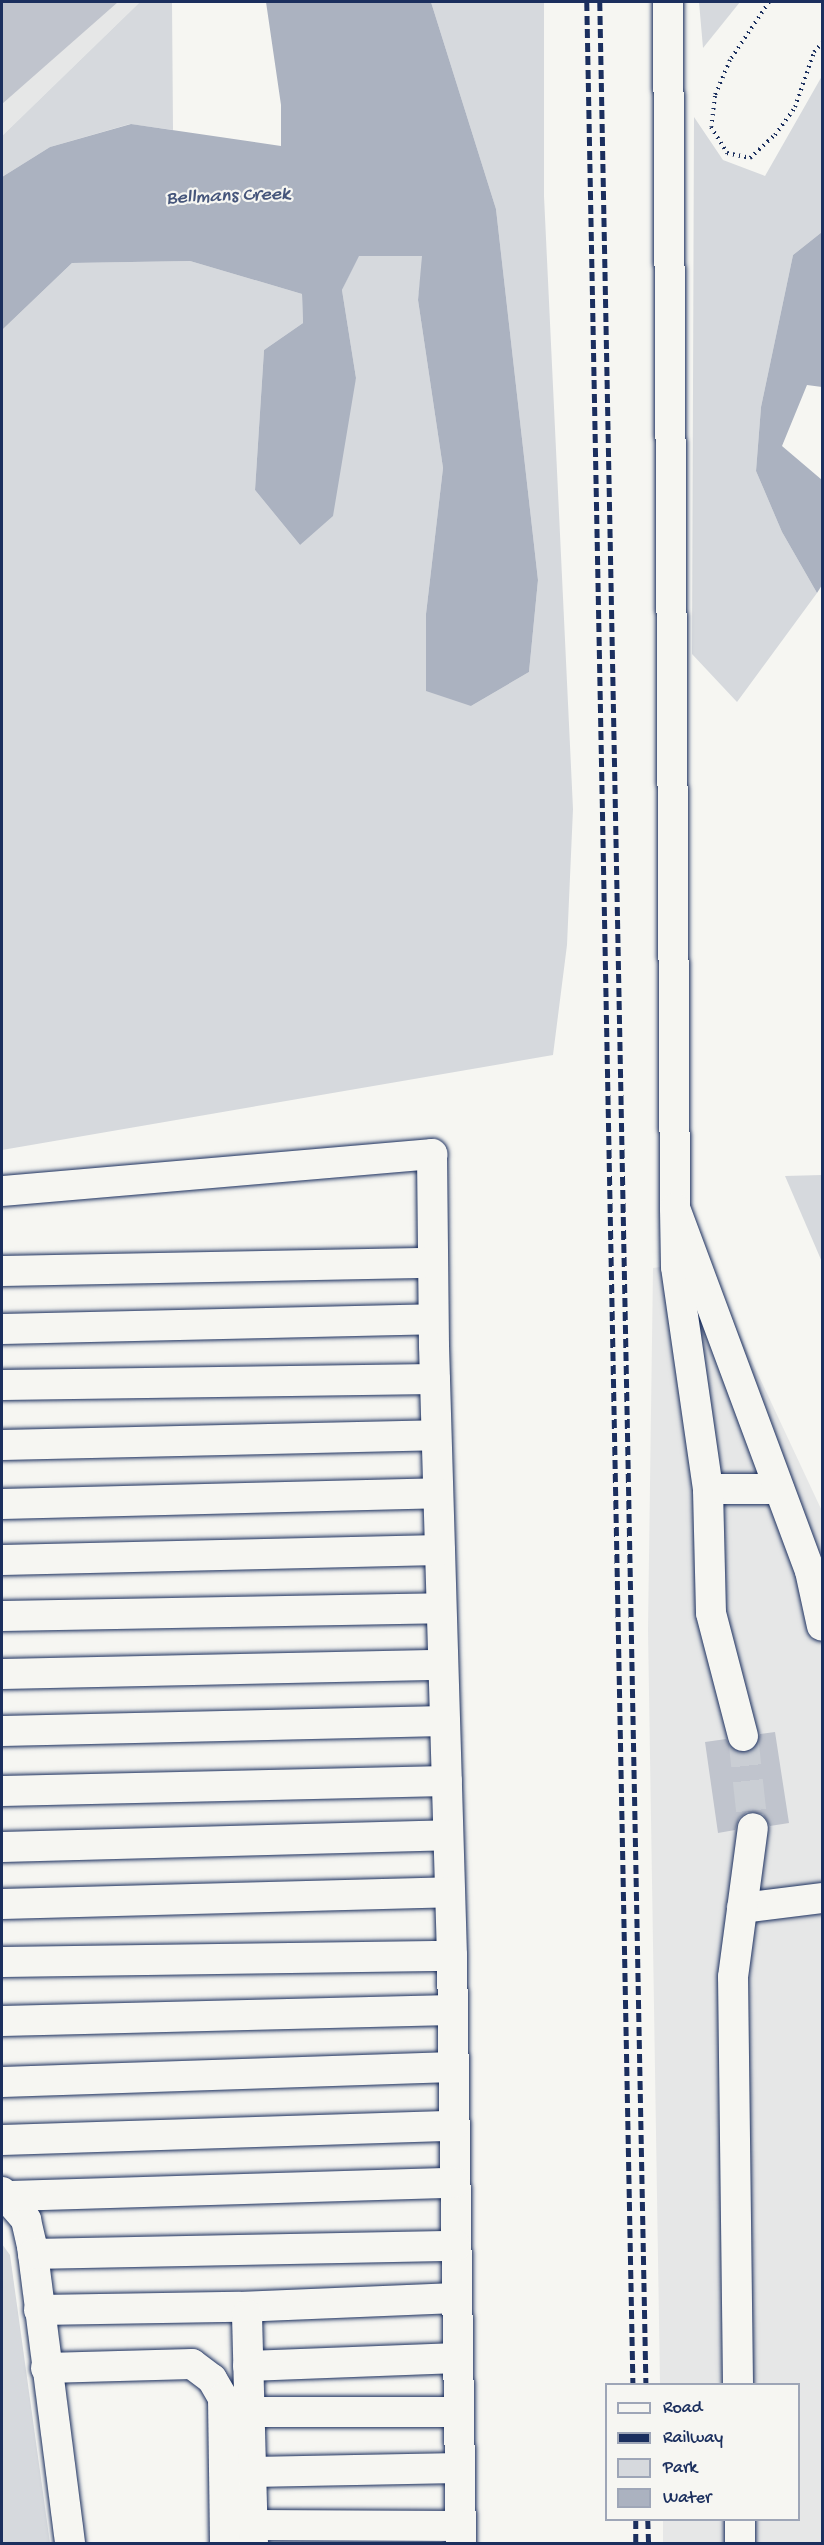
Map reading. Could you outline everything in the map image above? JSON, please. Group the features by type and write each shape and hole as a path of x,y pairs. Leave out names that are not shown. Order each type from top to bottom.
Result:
{"lane":[{"path":"668,2 676,1267 708,1489 711,1613 743,1736"},
{"path":"2,1191 432,1154 433,1319 452,1956 460,2535 252,2534 247,2315 238,2307"},
{"path":"675,1208 810,1571 822,1626"},
{"path":"2,1271 433,1263"},
{"path":"2,1329 433,1319"},
{"path":"2,1385 435,1379"},
{"path":"2,1445 436,1435"},
{"path":"708,1489 779,1489"},
{"path":"2,1504 438,1493"},
{"path":"2,1560 440,1550"},
{"path":"2,1616 441,1608"},
{"path":"2,1674 443,1665"},
{"path":"2,1731 445,1721"},
{"path":"2,1791 447,1781"},
{"path":"738,2383 733,1977 753,1828"},
{"path":"2,1847 448,1835"},
{"path":"2,1904 450,1892"},
{"path":"742,1908 822,1898"},
{"path":"2,1962 452,1956"},
{"path":"2,2021 452,2010"},
{"path":"2,2082 453,2067"},
{"path":"2,2140 454,2126"},
{"path":"5,2194 455,2183"},
{"path":"5,2194 26,2220 33,2254 70,2544"},
{"path":"33,2254 456,2246"},
{"path":"39,2310 238,2307 456,2298"},
{"path":"249,2366 458,2358"},
{"path":"46,2368 192,2364 212,2379 223,2398 225,2544"},
{"path":"250,2412 459,2412"},
{"path":"251,2472 460,2468"},
{"path":"740,2521 740,2544"}],"path":[{"path":"770,2 730,60 715,96 711,127 727,153 750,158 775,135 795,106 814,52 822,43"}],"shaded area":[{"path":"2,2 140,2 2,136"},
{"path":"705,1261 822,1511 822,2543 663,2543 663,2521 800,2521 800,2383 660,2383 648,1630 653,1268"}],"green space":[{"path":"140,2 172,2 173,130 130,124 50,147 2,177 2,136"},
{"path":"431,2 544,2 544,196 573,809 567,945 553,1055 2,1150 2,330 72,263 190,261 302,294 303,323 264,350 255,490 300,545 356,378 342,290 358,256 423,256 418,300 443,468 426,614 471,706 529,672 538,580 496,209"},
{"path":"699,2 740,2 703,48"},
{"path":"822,76 822,232 793,255 761,407 756,471 782,532 817,593 737,702 692,654 694,117 723,160 765,176"},
{"path":"822,1175 822,1262 785,1176"},
{"path":"2,2244 10,2255 50,2543 2,2543"}],"water":[{"name":"Bellmans Creek","path":"266,2 431,2 496,209 538,580 529,672 471,706 426,691 426,614 443,468 418,300 422,256 359,256 342,290 356,378 333,516 300,545 255,490 264,350 303,323 302,294 190,261 72,263 2,330 2,177 50,147 131,124 281,146 281,105"},
{"path":"822,232 822,387 807,385 782,446 822,480 822,585 817,593 782,532 756,471 761,407 793,255"}],"building":[{"path":"2,2 118,2 2,104"},
{"path":"775,1732 789,1823 770,1826 763,1814 747,1812 739,1818 735,1830 718,1833 705,1742 726,1739 731,1748 747,1753 755,1748 760,1734"}],"tunnel":[{"path":"743,1736 753,1828"}],"railway":[{"path":"587,2 633,2383"},
{"path":"600,2 646,2383"},
{"path":"636,2521 636,2544"},
{"path":"648,2521 649,2544"}]}
